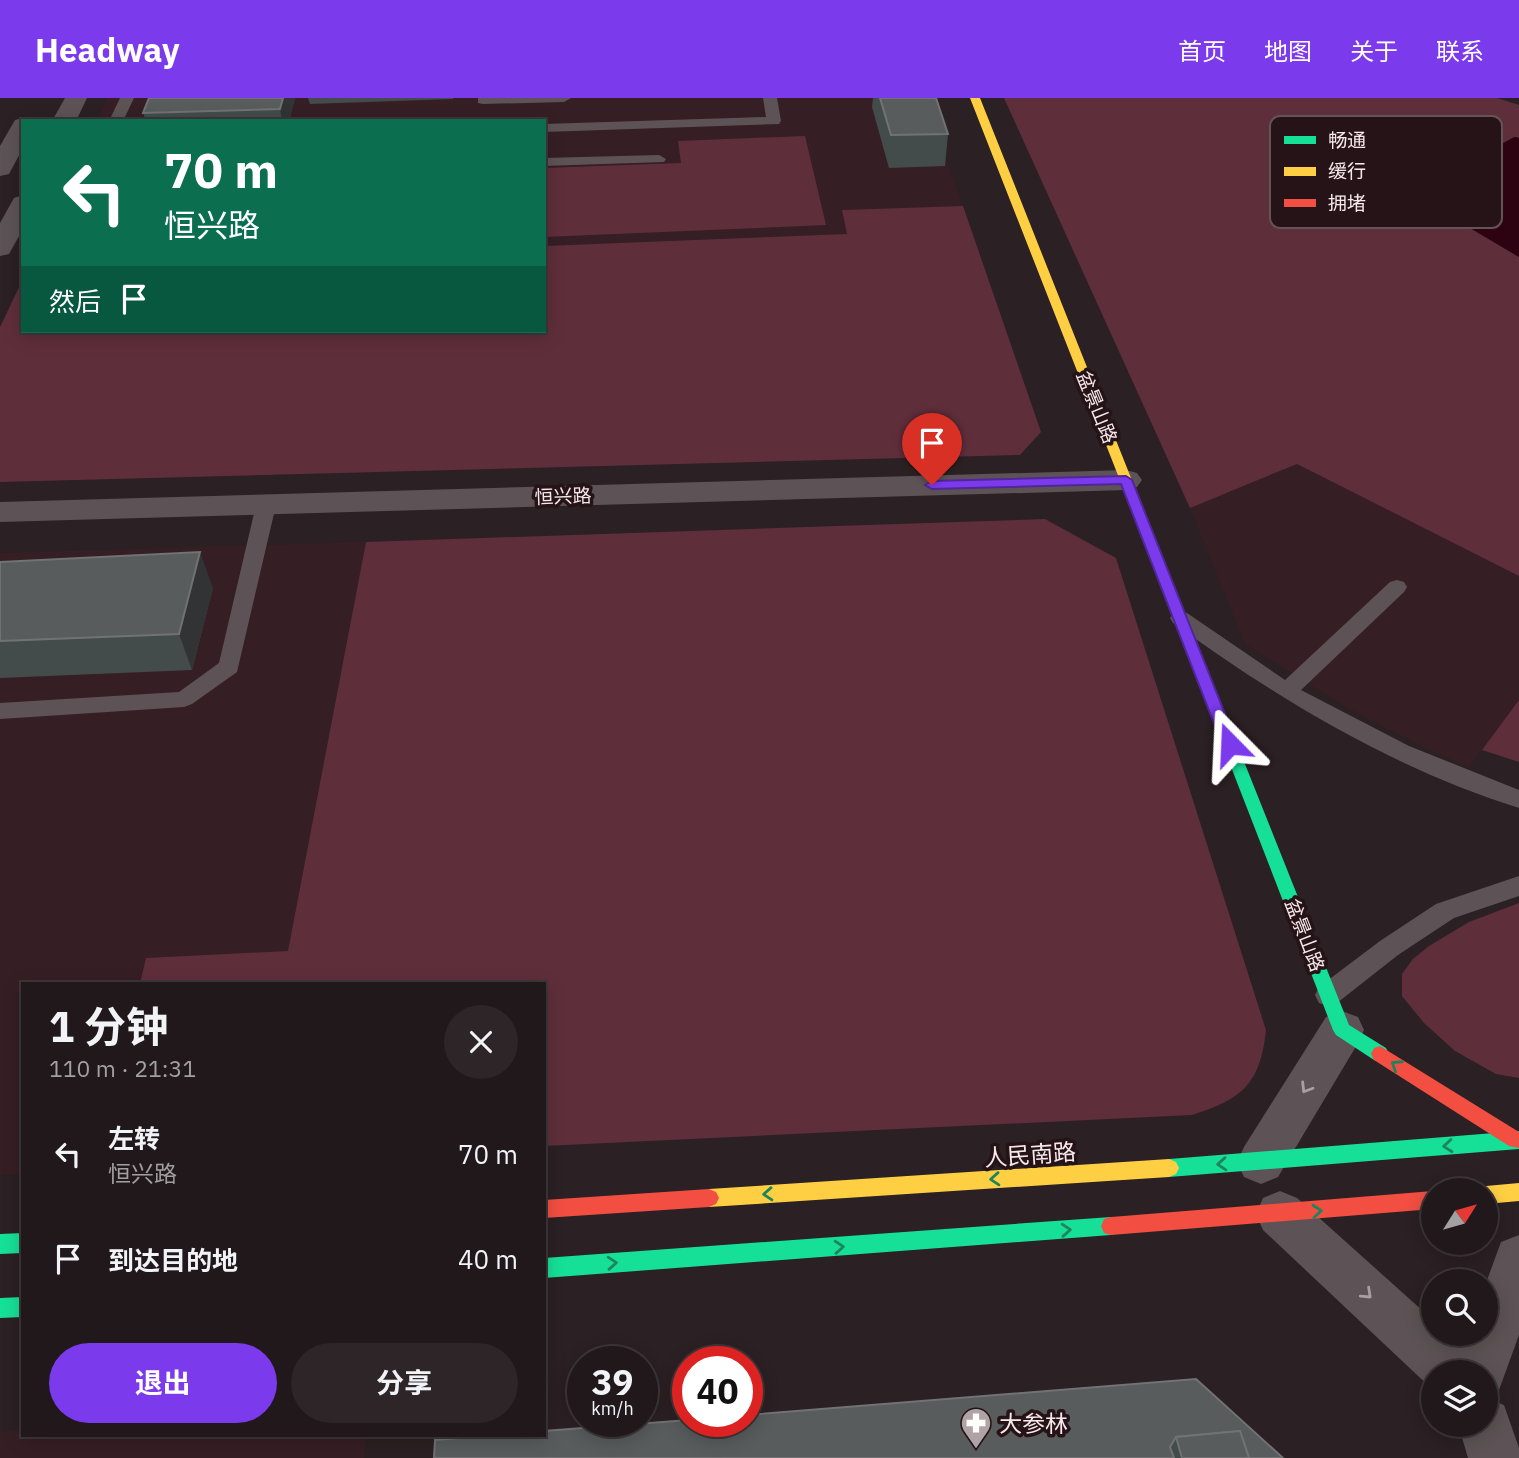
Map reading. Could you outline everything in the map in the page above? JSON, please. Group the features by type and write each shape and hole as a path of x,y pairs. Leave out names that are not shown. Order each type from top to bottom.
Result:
{"street":[{"path":"65,119 76,98"},
{"name":"盆景山路","path":"975,98 1335,1012"},
{"path":"0,169 21,129"},
{"path":"0,248 21,207"},
{"name":"恒兴路","path":"0,512 1126,480"},
{"path":"1261,1162 1335,1012 1518,1140"},
{"name":"人民南路","path":"546,1209 1261,1162 1518,1140"},
{"path":"1498,1194 1519,1192"},
{"path":"546,1269 1421,1201"},
{"path":"1280,1214 1439,1360"},
{"path":"0,1244 21,1243"},
{"path":"1485,1360 1519,1259"},
{"path":"0,1308 21,1307"},
{"path":"1489,1437 1495,1458"}],"lane":[{"path":"117,119 127,98"},
{"path":"483,103 564,98"},
{"path":"546,128 774,121 770,98"},
{"path":"546,162 659,159"},
{"path":"0,711 184,699 229,667 266,505"},
{"path":"1287,691 1397,587"},
{"path":"1180,618 1249,668 1332,718 1419,760 1519,799"},
{"path":"1335,1012 1388,948 1445,911 1519,886"}],"shaded area":[{"path":"107,98 924,98 963,206 842,210 847,234 546,246 546,119 98,119"},
{"path":"1004,98 1497,98 1519,105 1519,138 1514,137 1502,144 1502,116 1270,116 1270,228 1470,228 1519,257 1519,576 1297,464 1190,508"},
{"path":"805,136 826,225 546,237 546,168 681,163 678,141"},
{"path":"1515,137 1519,138 1519,257 1470,228 1502,228 1502,144"},
{"path":"963,206 1041,432 1020,455 0,482 0,327 21,283 21,333 546,333 546,246 847,234 842,210"},
{"path":"1297,464 1519,576 1519,700 1469,767 1427,749 1346,707 1245,644 1190,508"},
{"path":"1045,519 1116,558 1266,1030 1259,1064 1253,1077 1236,1096 1192,1115 546,1146 546,982 140,982 146,958 288,951 366,542"},
{"path":"366,542 288,952 146,958 140,982 21,982 21,1174 0,1175 0,553"},
{"path":"1519,700 1519,762 1482,750"},
{"path":"1519,903 1519,1078 1496,1074 1455,1051 1424,1023 1402,996 1402,974 1413,959 1429,946 1469,922"},
{"path":"21,1430 21,1437 366,1437 364,1458 0,1458 0,1432"}],"building":[{"path":"149,98 283,98 280,109 143,113"},
{"path":"880,98 936,98 948,134 891,135"},
{"path":"200,552 179,634 0,641 0,562"},
{"path":"1196,1379 1283,1458 1249,1458 1240,1431 1176,1437 1170,1447 1174,1458 434,1458 435,1440 546,1437 546,1431 567,1429 567,1437 658,1437 658,1422 672,1421 672,1437 763,1437 763,1414"},
{"path":"1240,1431 1249,1458 1182,1458 1176,1437"}],"traffic: fast":[{"path":"1127,483 1342,1030 1380,1054"},
{"path":"1169,1168 1519,1140"},
{"path":"546,1268 1111,1226"},
{"path":"0,1244 21,1243"},
{"path":"0,1308 21,1307"}],"traffic: slow":[{"path":"975,98 1127,483"},
{"path":"709,1198 1169,1168"},
{"path":"1498,1194 1519,1192"}],"traffic: jam":[{"path":"1380,1054 1516,1140"},
{"path":"546,1209 709,1198"},
{"path":"1111,1226 1421,1201"}],"place":[{"name":"大参林","path":"976,1450"}],"route":[{"path":"932,485 1126,480 1230,744"}]}
